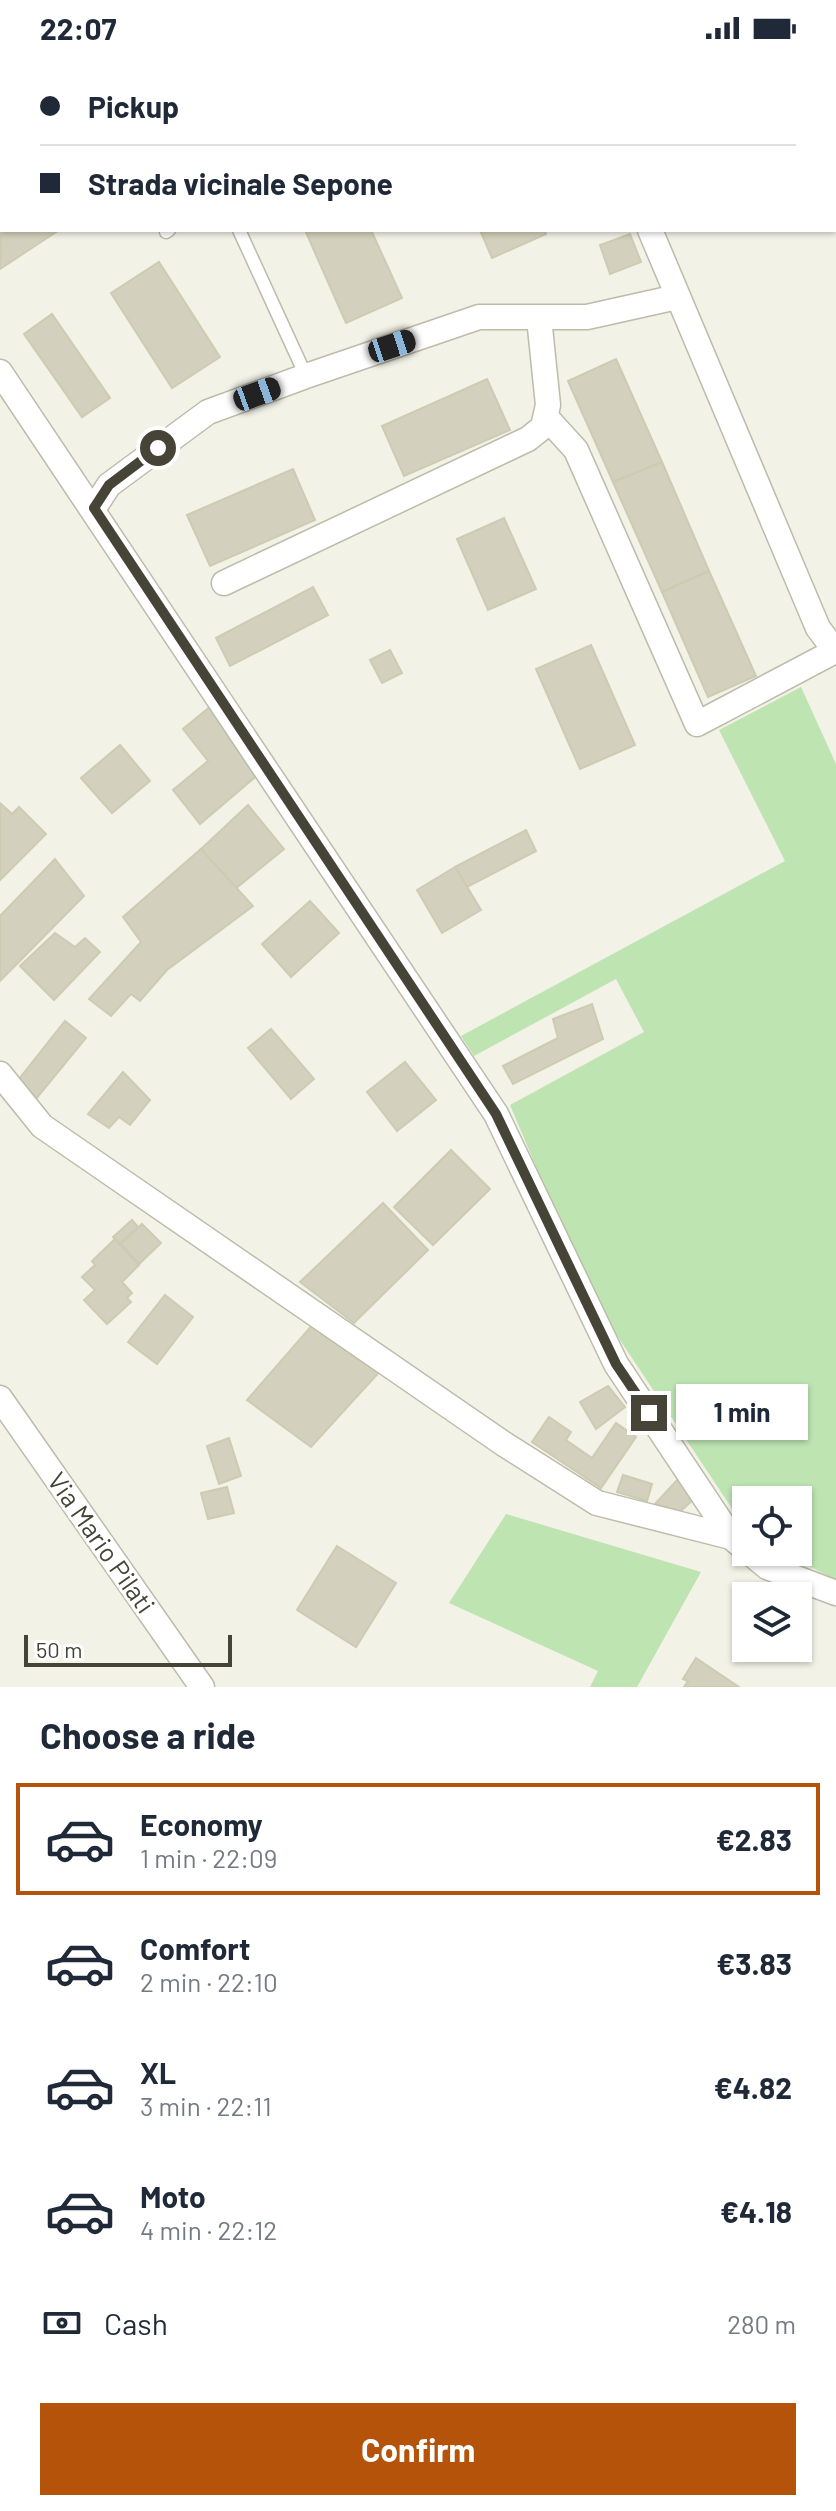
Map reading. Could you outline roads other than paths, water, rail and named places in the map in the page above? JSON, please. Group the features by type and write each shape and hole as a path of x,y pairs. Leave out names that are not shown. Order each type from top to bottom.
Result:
{"street":[{"path":"546,417 576,450 697,724 835,652 818,628 651,232"},
{"path":"94,508 109,485 208,412 306,376 479,317 587,317 677,297"},
{"path":"224,583 528,439 543,427 548,405 539,318"},
{"path":"0,372 94,508 496,1114 616,1364 732,1532"},
{"path":"0,1074 42,1126 504,1444 597,1503 732,1543"},
{"name":"Via Mario Pilati","path":"0,1398 202,1687"},
{"path":"766,1566 836,1593"}],"lane":[{"path":"240,232 306,376"}]}
